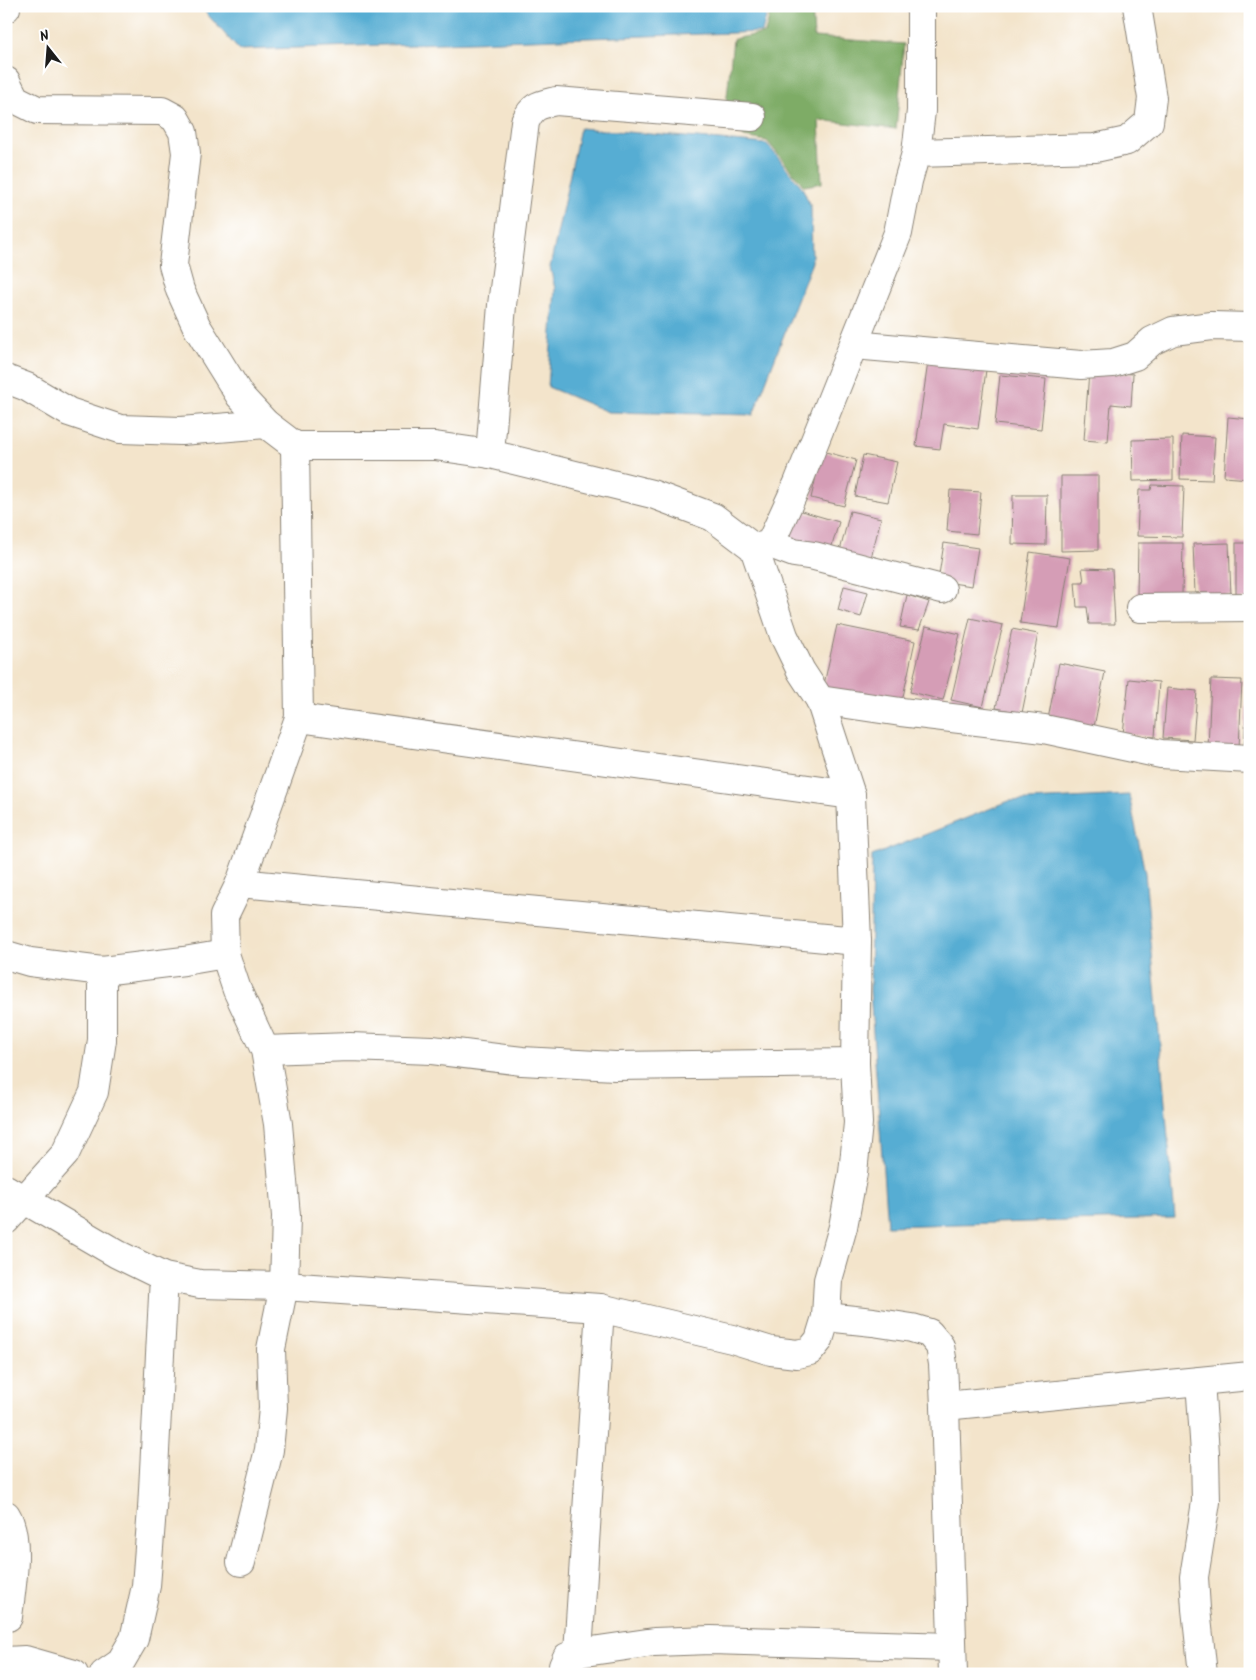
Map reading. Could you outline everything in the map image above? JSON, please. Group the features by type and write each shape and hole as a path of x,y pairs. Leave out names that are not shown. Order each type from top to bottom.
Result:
{"street":[{"path":"16,1194 117,1254 164,1277 200,1284 284,1286 600,1308 732,1339 771,1351 797,1354 810,1351 819,1340 826,1317 828,1280 843,1227 853,1173 858,1123 855,1063 856,941 851,795 820,700 801,671 784,636 762,546 798,483 898,233 908,181 916,153 921,111 921,6"},
{"path":"916,153 1095,148 1127,141 1149,122 1152,98 1137,6"},
{"path":"9,95 37,110 162,111 175,118 183,132 186,153 173,265 180,290 197,327 240,396 266,424 295,446 435,446 490,454 652,494 713,517 762,546 814,556 942,588"},
{"path":"490,454 502,305 525,122 530,111 539,105 556,101 752,116"},
{"path":"854,345 1082,365 1113,363 1135,356 1152,341 1173,331 1212,326 1250,326"},
{"path":"6,379 26,387 69,412 120,429 180,431 266,424"},
{"path":"241,1562 269,1450 273,1408 271,1349 284,1286 286,1216 278,1124 265,1050 237,990 226,954 224,916 240,883 299,718 295,446"},
{"path":"1140,608 1250,607"},
{"path":"820,700 901,712 1044,729 1161,754 1250,759"},
{"path":"299,718 851,795"},
{"path":"240,883 856,941"},
{"path":"6,955 30,962 102,971 226,954"},
{"path":"6,1220 16,1194 65,1154 94,1092 102,1040 102,971"},
{"path":"265,1050 350,1047 432,1050 522,1061 615,1066 855,1063"},
{"path":"104,1674 120,1663 134,1639 146,1586 152,1509 164,1277"},
{"path":"600,1308 570,1663 654,1642 711,1640 952,1660 945,1406 940,1346 929,1333 912,1328 826,1317"},
{"path":"945,1406 1250,1376"},
{"path":"1200,1381 1206,1502 1194,1577 1203,1674"},
{"path":"6,1515 9,1519 14,1544 14,1573 7,1617 12,1623 14,1631 10,1660 25,1660 74,1674"}],"green space":[{"path":"772,6 812,6 814,37 904,44 896,129 819,120 822,183 804,186 767,141 744,137 726,106 733,39 765,33"}],"water":[{"path":"200,6 769,6 762,32 239,50"},
{"path":"580,128 767,144 802,187 811,207 812,262 753,415 608,412 548,387 555,289 550,267"},
{"path":"1129,795 1145,873 1175,1218 887,1226 870,991 872,856 1009,801"}],"building":[{"path":"928,362 986,370 978,429 944,424 940,449 916,446"},
{"path":"1089,371 1133,374 1131,406 1111,404 1108,442 1084,440"},
{"path":"1000,375 1046,379 1041,429 995,424"},
{"path":"1228,417 1250,419 1250,479 1224,477"},
{"path":"1182,435 1215,437 1212,480 1180,479"},
{"path":"1173,439 1173,480 1133,481 1132,440"},
{"path":"822,451 856,460 844,506 811,498"},
{"path":"863,455 897,462 888,502 855,496"},
{"path":"1061,476 1098,476 1098,550 1061,551"},
{"path":"1152,485 1184,486 1182,537 1137,536 1139,490 1151,490"},
{"path":"950,490 981,492 977,534 947,531"},
{"path":"1013,495 1047,495 1046,545 1012,544"},
{"path":"791,508 839,522 829,556 781,542"},
{"path":"850,511 881,518 870,562 839,555"},
{"path":"944,543 978,548 972,586 938,581"},
{"path":"1138,543 1183,543 1182,594 1137,594"},
{"path":"1229,543 1231,596 1210,597 1208,593 1195,593 1193,544"},
{"path":"1236,543 1250,543 1250,599 1236,599"},
{"path":"1030,552 1070,558 1059,628 1020,623"},
{"path":"1082,568 1112,569 1115,624 1089,624 1087,607 1077,607 1075,582 1084,582"},
{"path":"844,586 868,592 861,617 838,610"},
{"path":"907,595 929,602 919,630 900,627"},
{"path":"970,618 1003,625 983,707 951,700"},
{"path":"837,625 915,641 901,706 823,689"},
{"path":"926,626 960,634 943,700 910,692"},
{"path":"1012,629 1038,634 1022,713 996,708"},
{"path":"1059,663 1105,672 1094,727 1048,719"},
{"path":"1129,679 1159,682 1155,737 1123,734"},
{"path":"1211,679 1242,680 1239,749 1208,748"},
{"path":"1248,679 1250,679 1250,749 1244,748"},
{"path":"1167,688 1197,691 1193,740 1163,738"}]}
